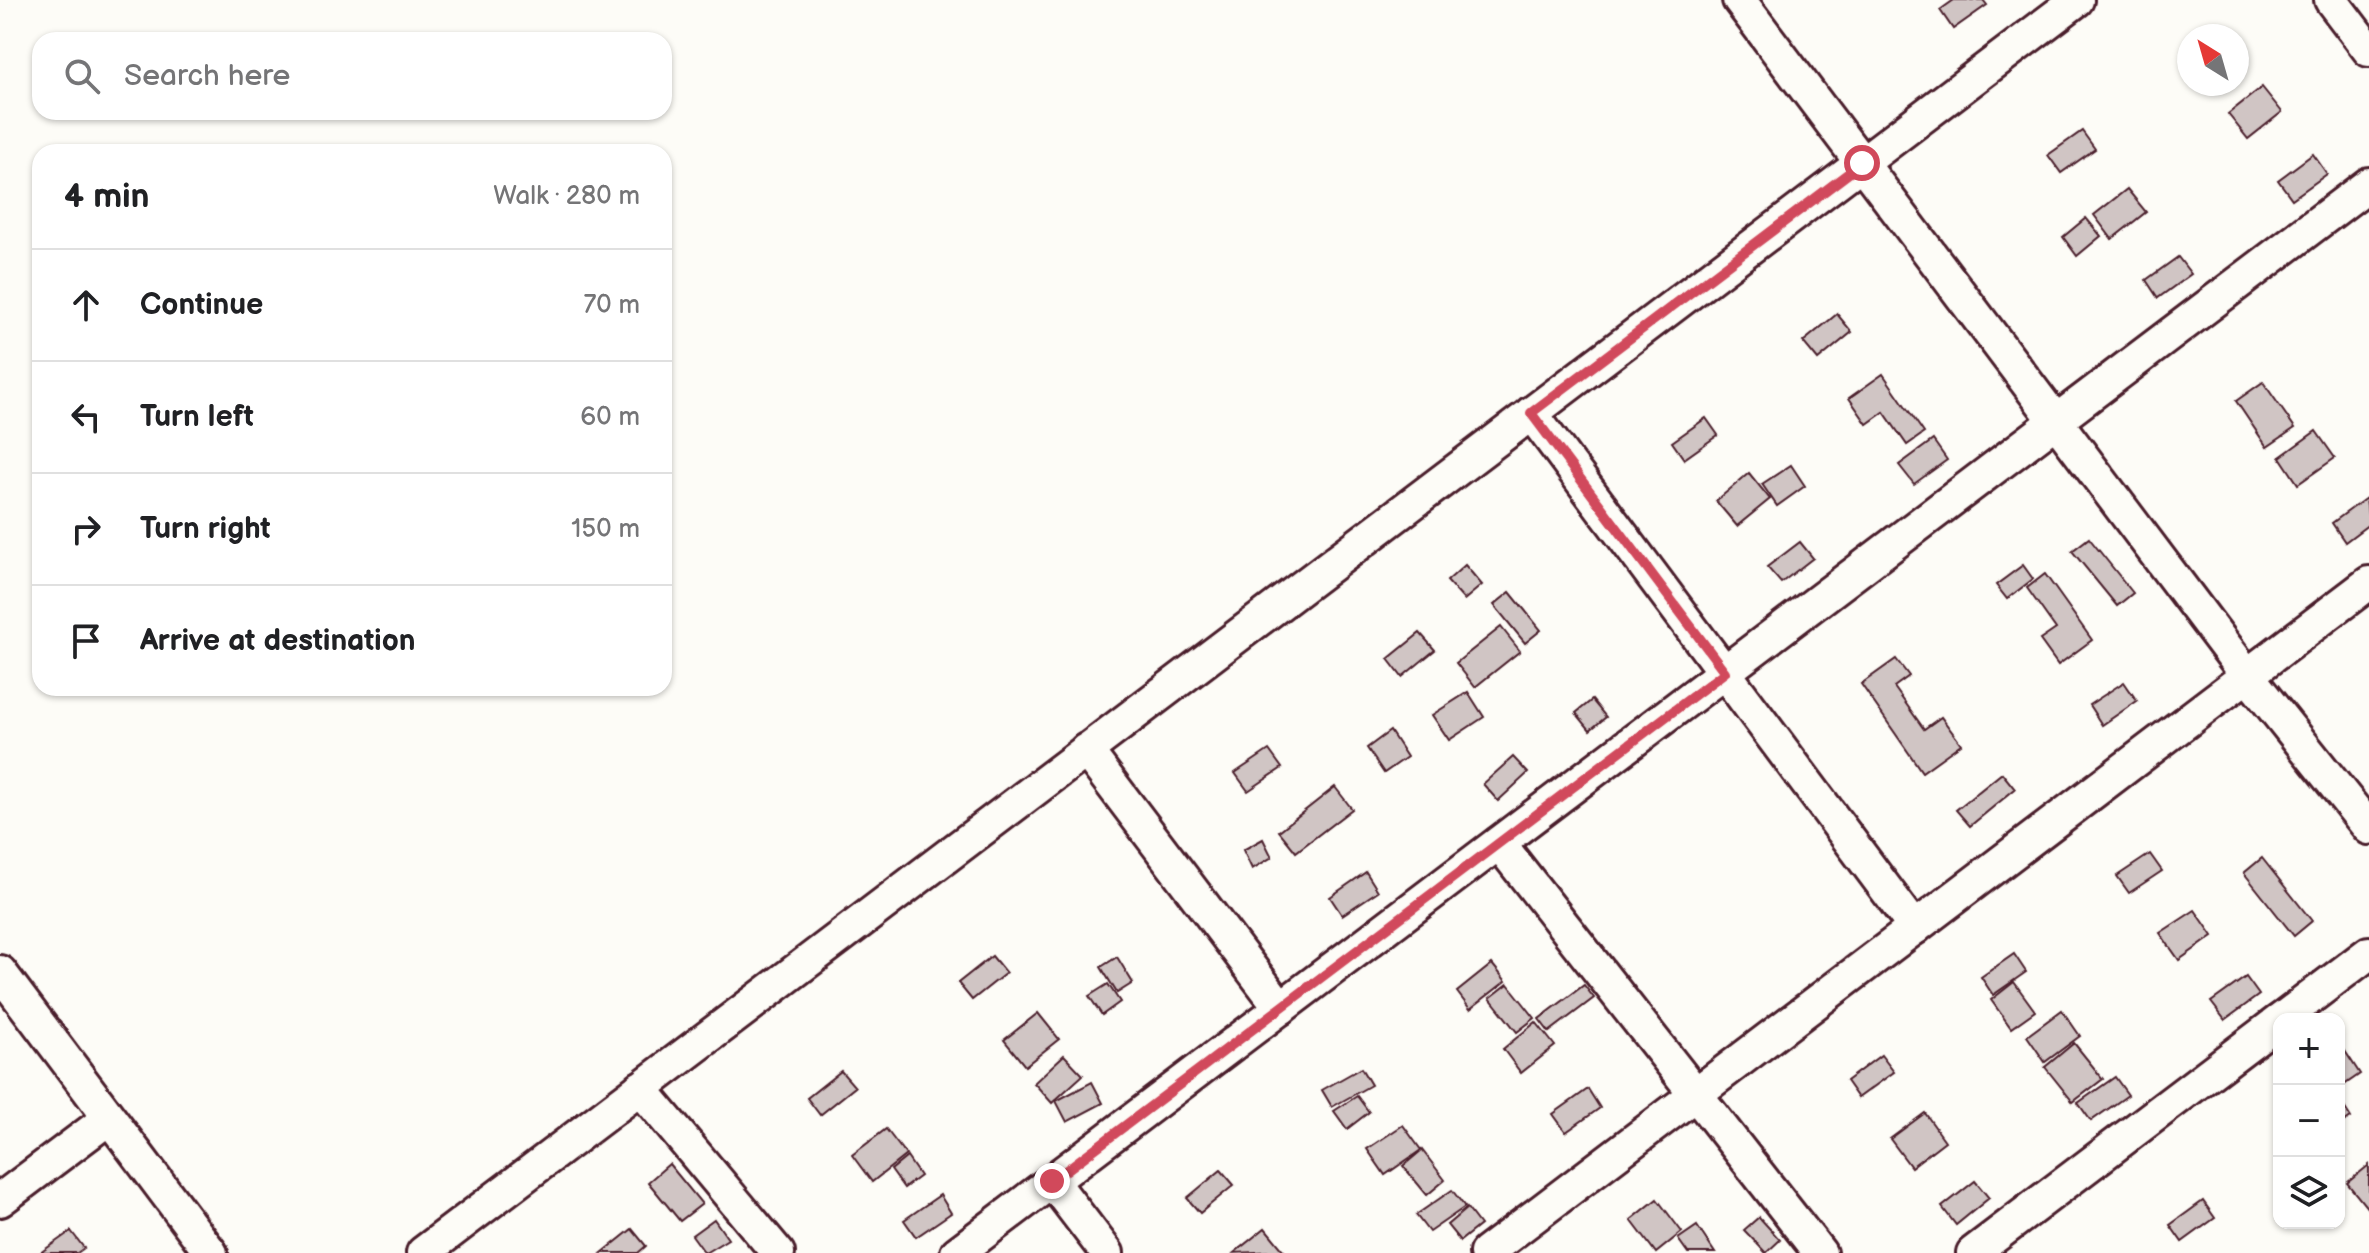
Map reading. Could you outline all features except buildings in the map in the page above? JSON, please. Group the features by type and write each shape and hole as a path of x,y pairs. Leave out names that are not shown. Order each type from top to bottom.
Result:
{"street":[{"path":"1739,0 2247,675 2369,828"},
{"path":"423,1253 2077,0"},
{"path":"2331,0 2369,50"},
{"path":"957,1253 2369,184"},
{"path":"1531,413 1915,928"},
{"path":"1486,1253 2369,583"},
{"path":"1086,750 1281,1008"},
{"path":"1499,843 1820,1253"},
{"path":"2289,1013 2369,953"},
{"path":"0,972 211,1253"},
{"path":"1973,1253 2273,1025"},
{"path":"640,1088 778,1253"},
{"path":"0,1200 109,1118"},
{"path":"1052,1181 1107,1253"}],"route":[{"path":"1052,1181 1725,672 1531,413 1862,163"}]}
